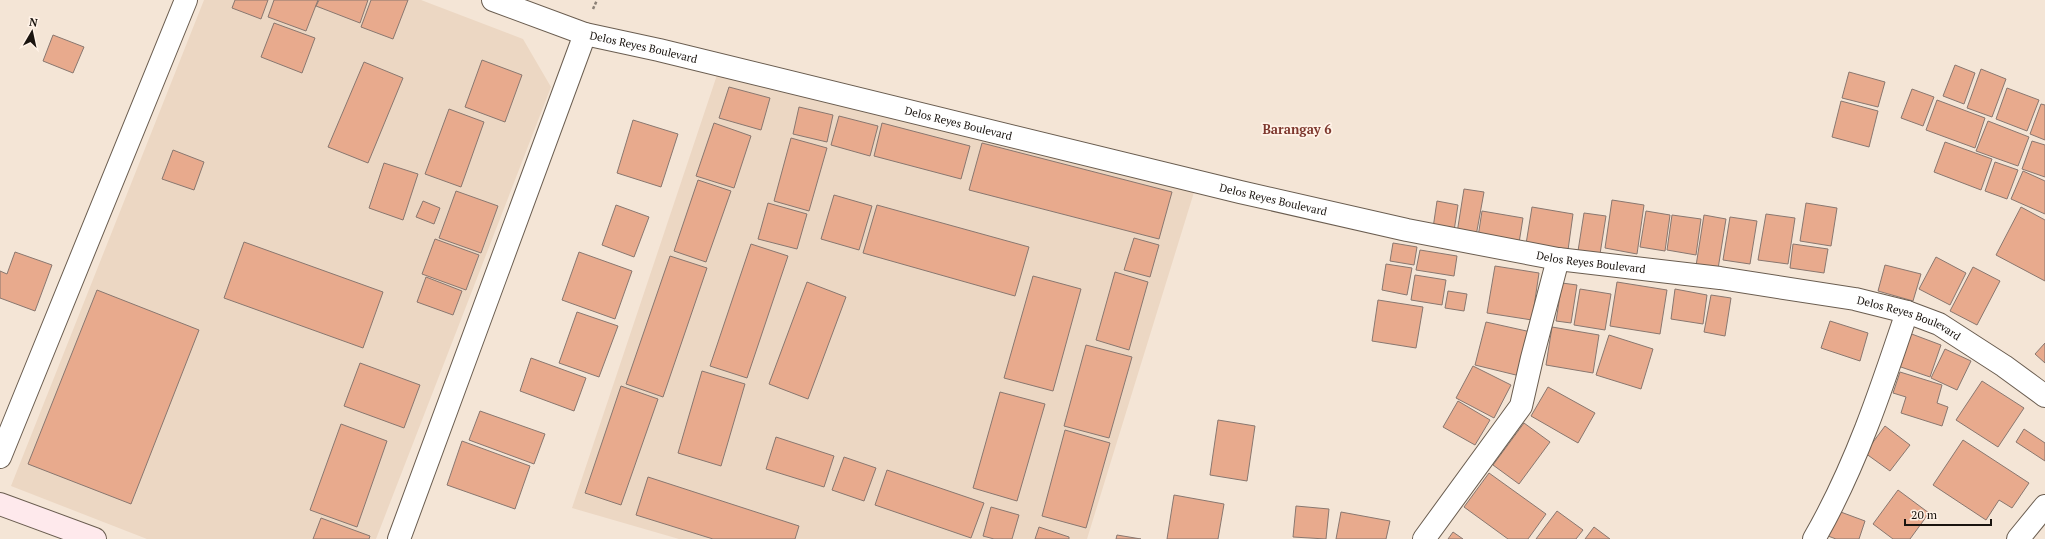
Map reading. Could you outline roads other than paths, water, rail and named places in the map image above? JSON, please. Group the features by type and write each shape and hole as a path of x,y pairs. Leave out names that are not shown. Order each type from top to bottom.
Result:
{"main road":[{"path":"0,504 95,539"}],"street":[{"path":"0,457 186,0"},
{"name":"Delos Reyes Boulevard","path":"493,0 584,34 658,50 1247,193 1407,230 1558,260 1720,278 1855,299 1906,312 1939,324 2004,366 2045,396"},
{"path":"399,539 584,34"},
{"path":"1424,539 1521,406 1558,260"},
{"path":"1814,539 1826,518 1875,409 1906,312"},
{"path":"2018,539 2045,506"}],"district":[{"name":"Barangay 6","path":"1297,129"}]}
